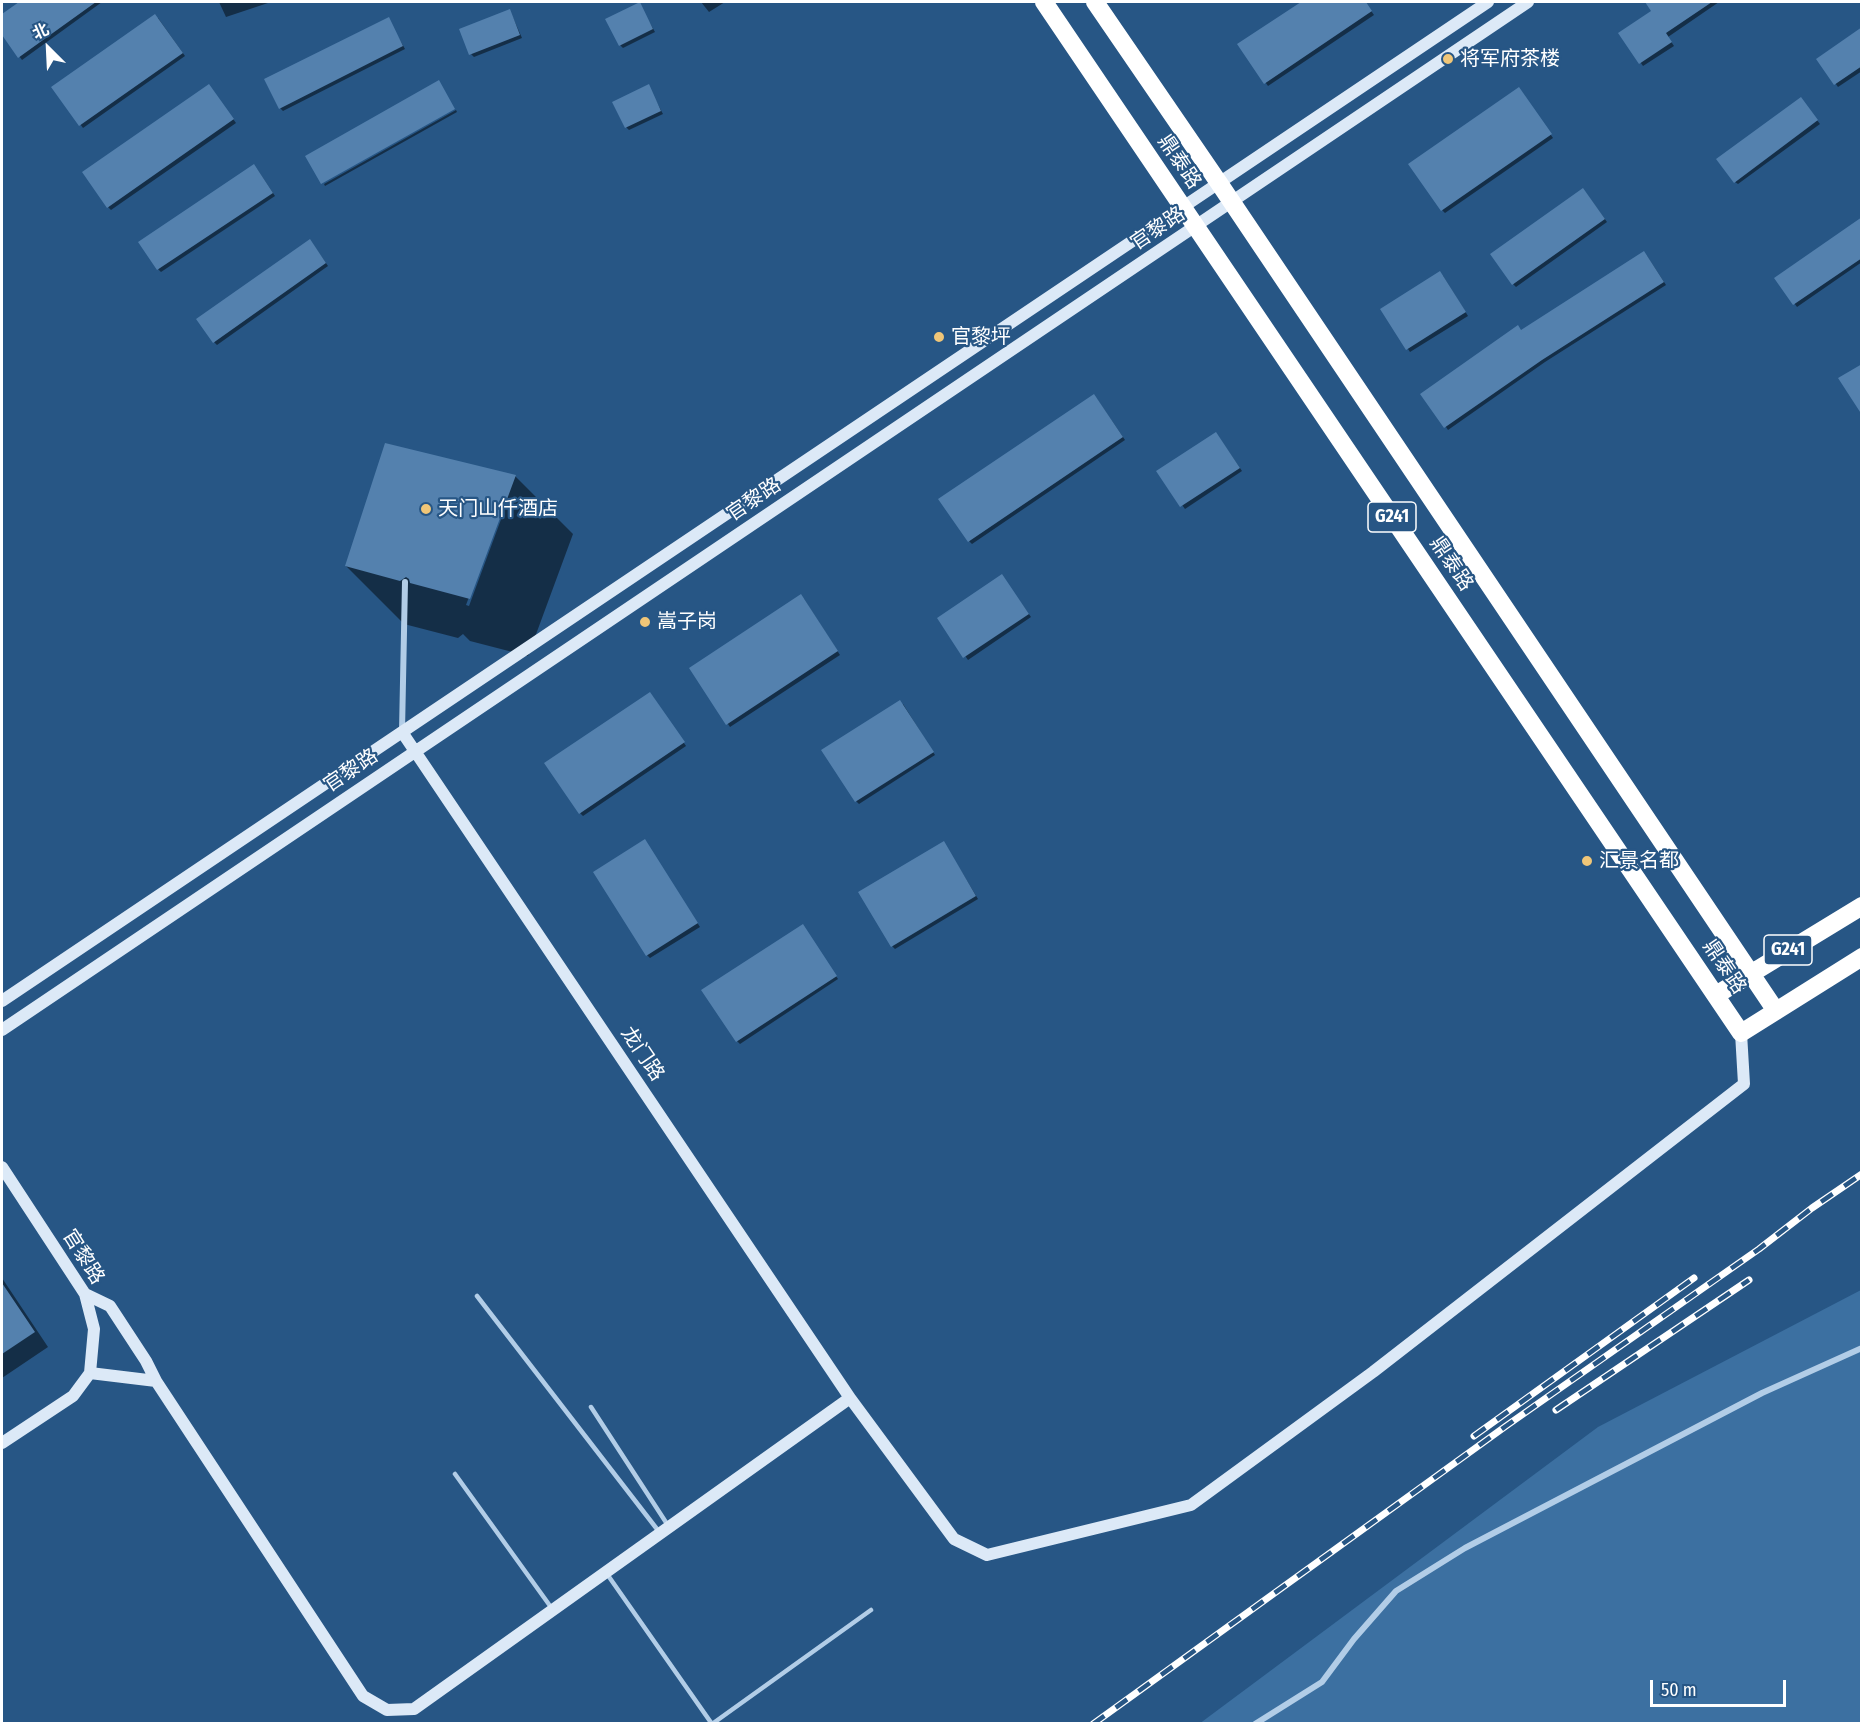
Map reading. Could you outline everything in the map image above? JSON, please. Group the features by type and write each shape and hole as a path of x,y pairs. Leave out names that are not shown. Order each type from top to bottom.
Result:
{"highway":[{"name":"鼎泰路","path":"1044,2 1741,1033"},
{"name":"鼎泰路","path":"1095,2 1776,1011"},
{"name":"G241","path":"1716,995 1862,906"},
{"name":"G241","path":"1741,1033 1862,957"}],"main road":[{"name":"官黎路","path":"2,1001 1488,2"},
{"name":"官黎路","path":"2,1030 1528,2"},
{"name":"龙门路","path":"402,732 850,1398 954,1539 987,1555 1191,1505 1373,1372 1744,1084 1741,1033"},
{"name":"官黎路","path":"2,1167 85,1294 94,1329 90,1374"},
{"path":"85,1294 110,1306 146,1360 156,1381 363,1696 387,1710 414,1709 850,1398"},
{"path":"2,1443 73,1396 90,1374 156,1381"}],"street":[{"path":"402,732 405,582"},
{"path":"1255,1724 1322,1682 1354,1639 1396,1591 1465,1548 1762,1393 1862,1348"}],"lane":[{"path":"477,1296 664,1530"},
{"path":"591,1407 664,1530"},
{"path":"455,1474 553,1610"},
{"path":"606,1572 712,1724 871,1610"}],"shaded area":[{"path":"1861,1290 1861,1723 1199,1724 1598,1427"}],"building":[{"path":"19,2 96,2 18,58 2,35 2,14"},
{"path":"640,2 653,29 619,46 605,19"},
{"path":"1301,2 1366,2 1372,11 1264,84 1237,44"},
{"path":"1645,2 1712,2 1666,33 1672,42 1639,64 1618,33 1651,11"},
{"path":"510,9 520,35 469,55 459,29"},
{"path":"155,14 183,53 79,126 51,87"},
{"path":"389,17 403,46 279,109 264,79"},
{"path":"1862,27 1862,66 1834,85 1816,59"},
{"path":"439,80 455,109 321,184 305,156"},
{"path":"209,84 234,119 107,208 82,172"},
{"path":"649,84 661,111 625,128 612,102"},
{"path":"1519,87 1552,134 1441,211 1408,164"},
{"path":"1801,97 1818,120 1734,183 1716,159"},
{"path":"254,164 273,193 157,270 138,242"},
{"path":"1583,188 1605,219 1512,285 1490,254"},
{"path":"1862,217 1862,258 1793,305 1774,278"},
{"path":"310,239 326,263 213,343 196,319"},
{"path":"1644,251 1664,282 1542,360 1444,428 1420,394 1518,325 1521,330"},
{"path":"1440,271 1466,312 1406,350 1380,309"},
{"path":"1862,364 1862,415 1838,378"},
{"path":"1094,394 1123,437 968,542 938,499"},
{"path":"1216,432 1240,468 1180,507 1156,471"},
{"name":"天门山仟酒店","path":"385,443 516,475 470,599 410,583 406,577 400,581 345,566"},
{"path":"1002,574 1029,614 963,658 937,618"},
{"path":"801,594 838,651 726,725 689,668"},
{"path":"650,692 685,742 579,814 544,763"},
{"path":"900,700 934,752 855,802 821,750"},
{"path":"645,839 698,923 646,956 593,872"},
{"path":"944,841 976,896 891,947 858,892"},
{"path":"803,924 837,976 736,1042 701,990"},
{"path":"2,1283 35,1332 2,1354"}],"railway":[{"path":"1093,1724 1506,1426 1862,1174"},
{"path":"1474,1436 1694,1278"},
{"path":"1556,1410 1749,1280"}],"place":[{"name":"将军府茶楼","path":"1448,59"},
{"name":"官黎坪","path":"939,337"},
{"name":"天门山仟酒店","path":"426,509"},
{"name":"嵩子岗","path":"645,622"},
{"name":"汇景名都","path":"1587,861"}]}
